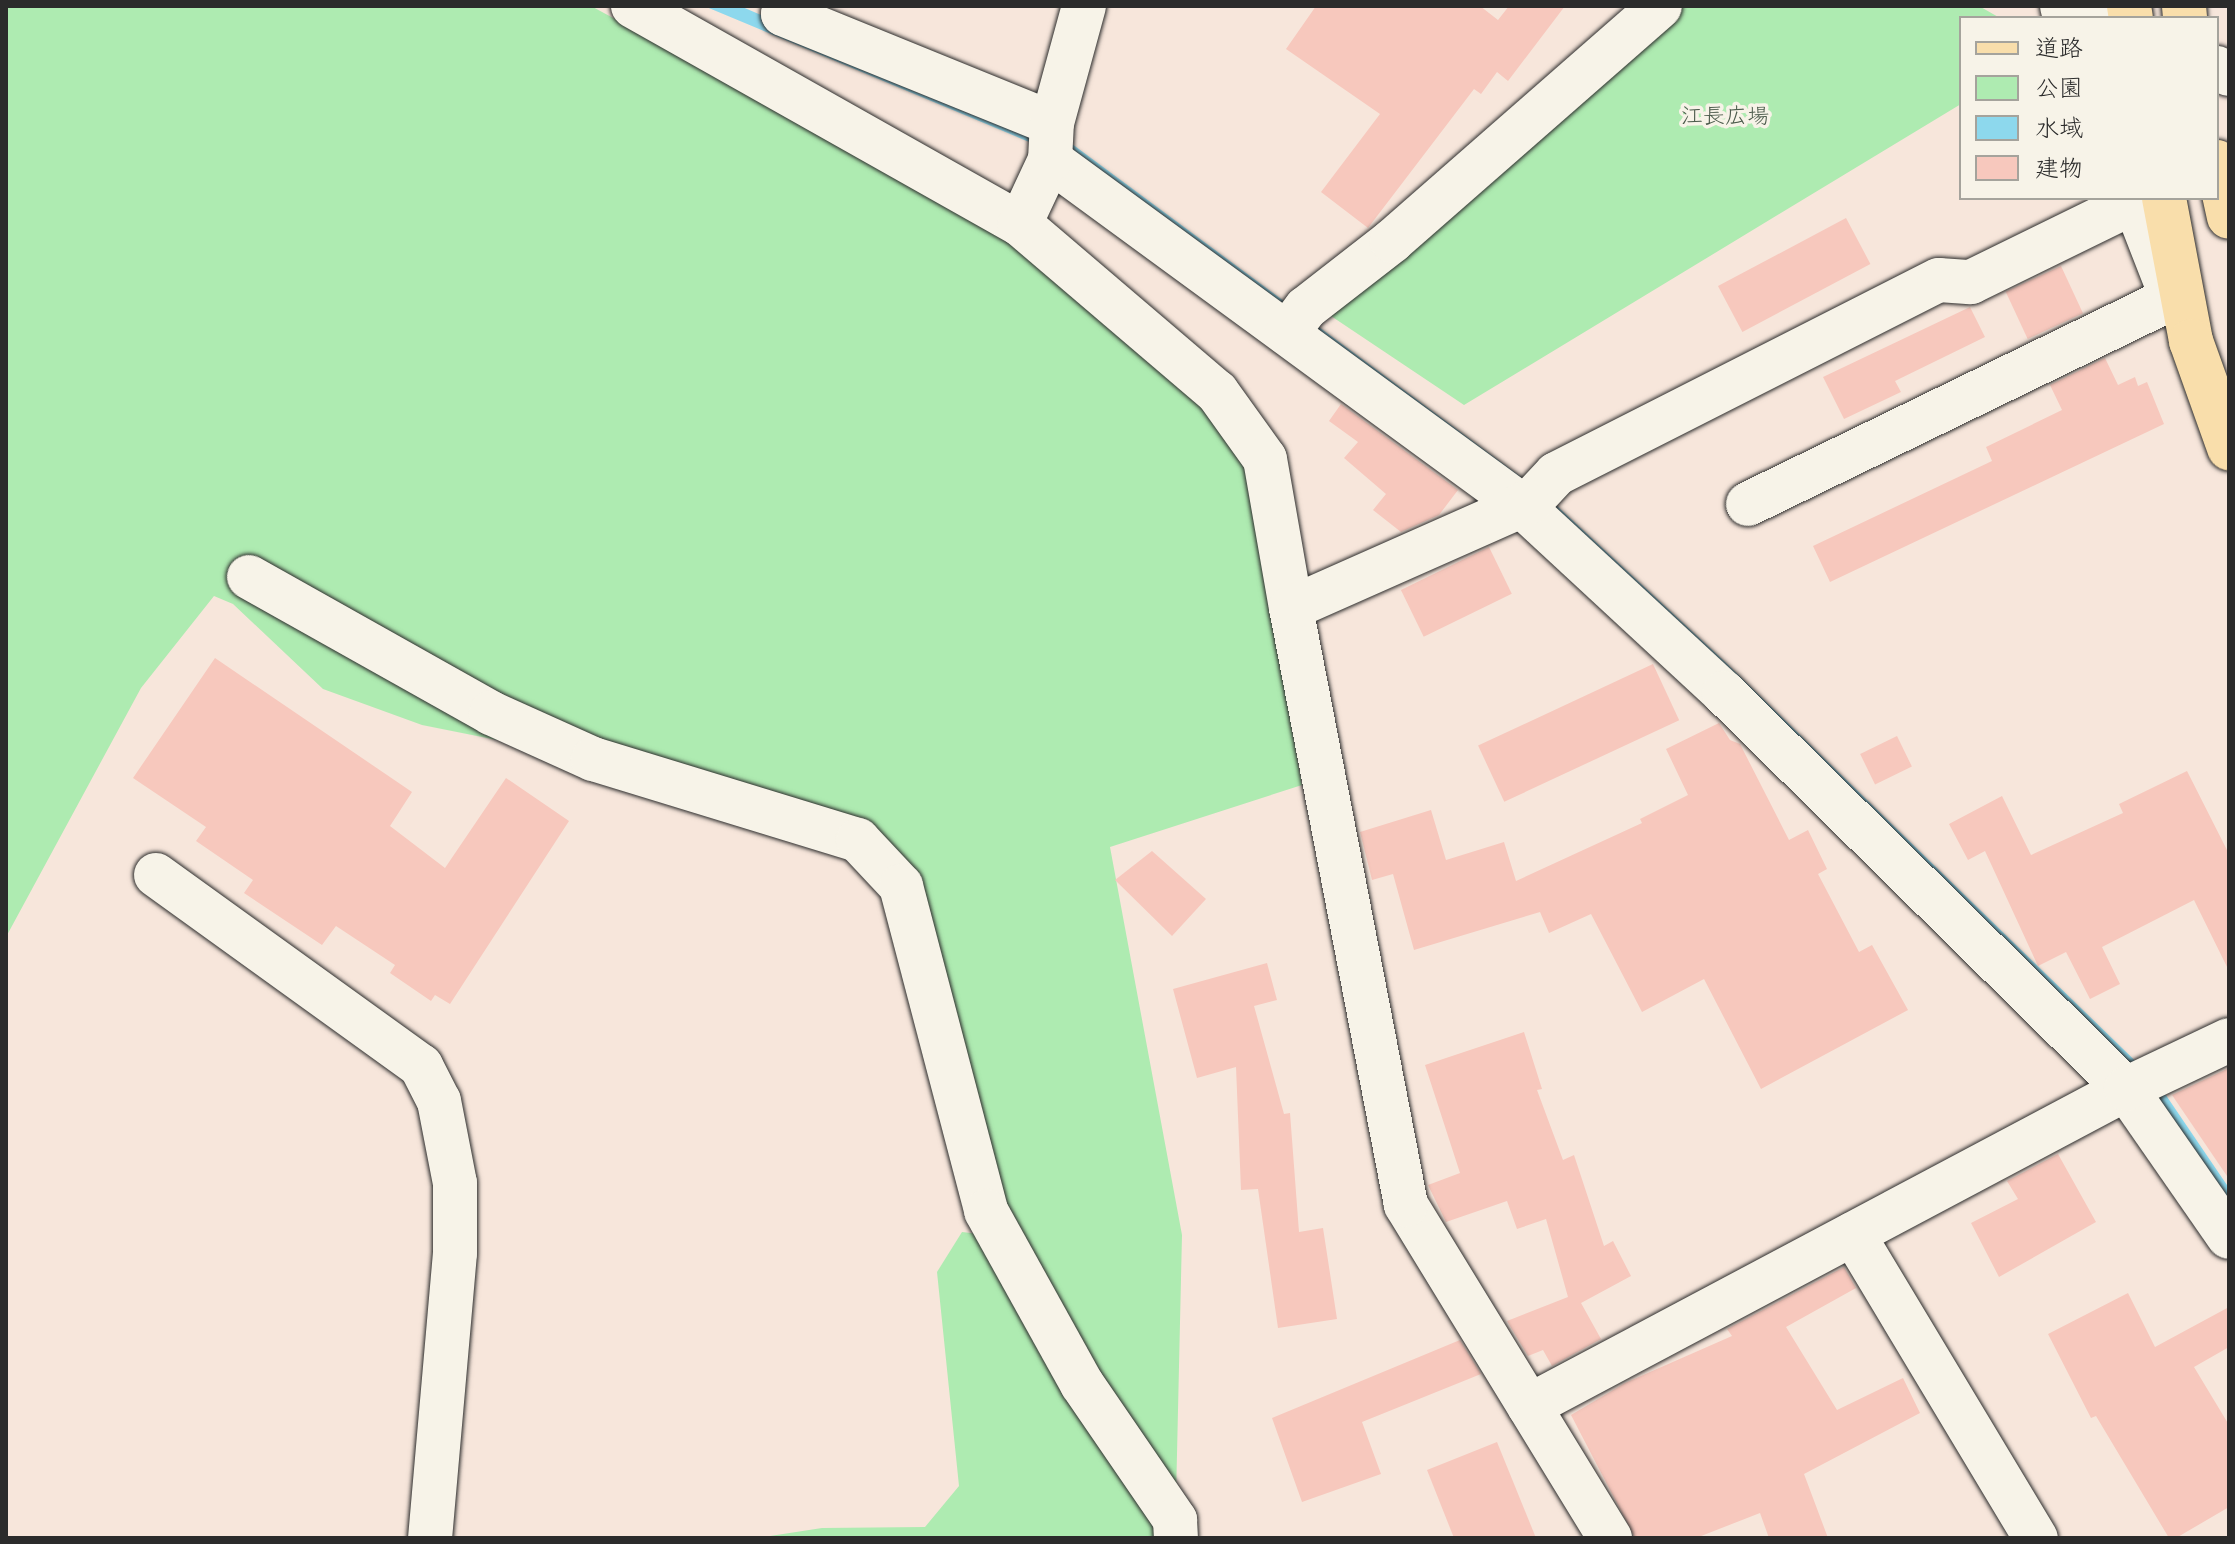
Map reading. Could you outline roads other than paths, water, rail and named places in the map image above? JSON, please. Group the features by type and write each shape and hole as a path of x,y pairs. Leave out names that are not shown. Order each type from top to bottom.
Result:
{"main road":[{"path":"2219,171 2229,217"},
{"path":"2144,200 2229,448"}],"street":[{"path":"633,6 1020,224 1217,392 1265,459 1406,1205 1610,1538"},
{"path":"785,6 783,14 1051,142 1531,498 2126,1089 2229,1237"},
{"path":"1020,224 1051,142 1084,6"},
{"path":"1294,324 1660,6"},
{"path":"2095,6 2115,16"},
{"path":"1291,608 1531,498 1556,474 1939,280 1971,282 2142,200"},
{"path":"2144,200 2172,298 2191,341"},
{"path":"1748,504 2172,298"},
{"path":"249,577 491,713 593,759 858,840 901,886 986,1211 1082,1384 1175,1520 1176,1538"},
{"path":"156,875 421,1066 439,1101 455,1183 455,1253 430,1538"},
{"path":"1529,1406 2126,1089 2229,1040"},
{"path":"1853,1234 2036,1538"}],"water":[{"path":"704,6 740,6 1033,130 1064,138 1544,494 1724,661 2157,1082 2229,1188 2229,1214 1715,671 1034,144"}],"park label":[{"name":"江長広場","path":"1725,118"}]}
